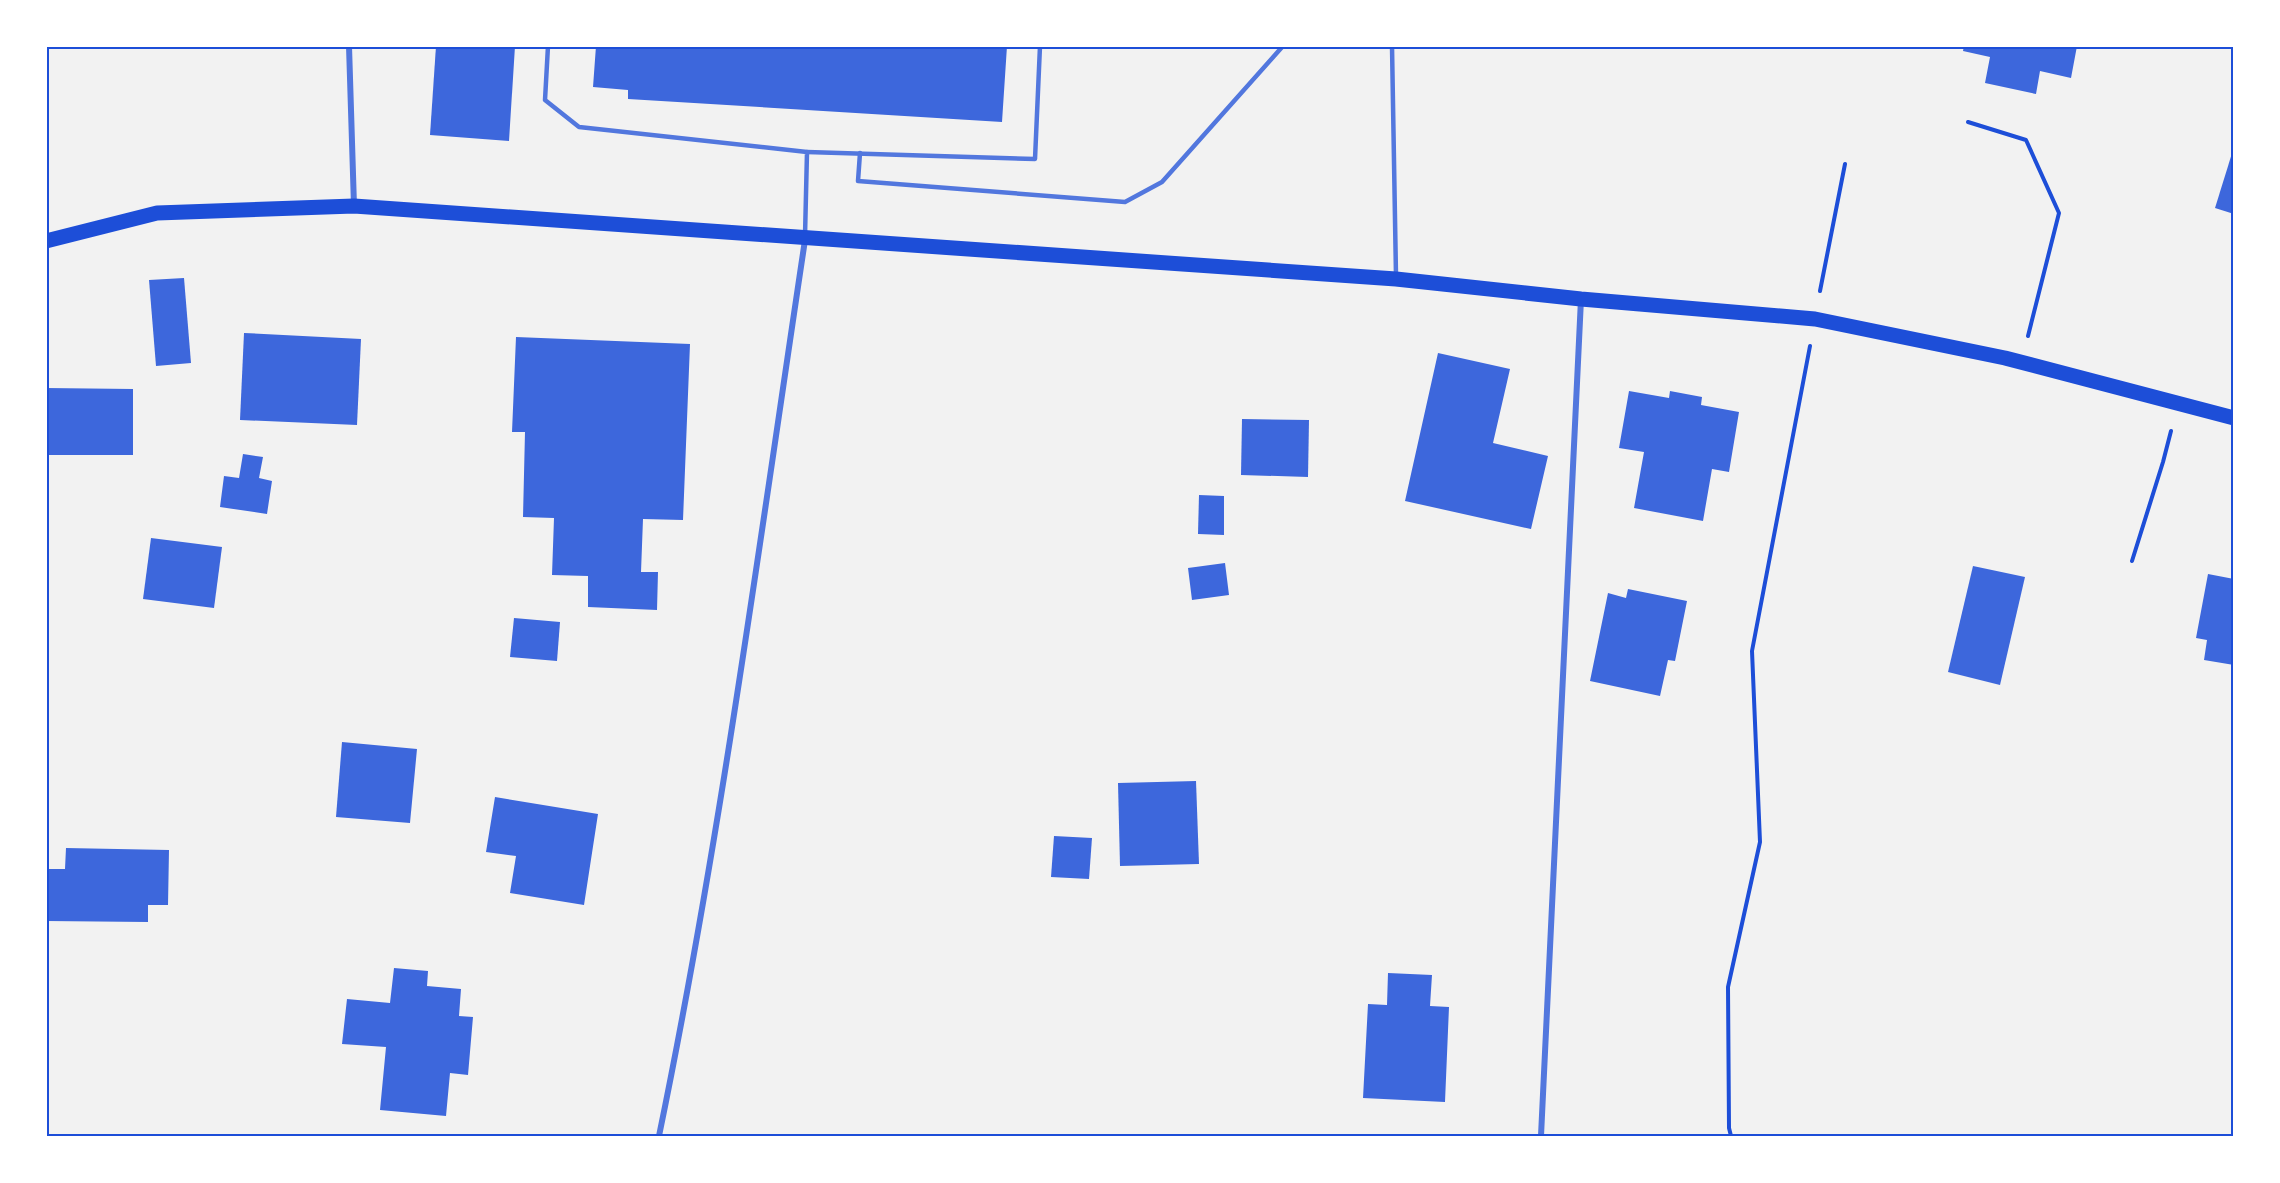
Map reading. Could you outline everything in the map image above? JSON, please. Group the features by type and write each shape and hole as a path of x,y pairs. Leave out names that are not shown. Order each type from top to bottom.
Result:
{"main road":[{"path":"46,242 157,213 354,206 1396,279 1581,299 1815,319 2021,363 2234,418"}],"street":[{"path":"349,46 354,206"},
{"path":"659,1137 688,999 726,768 805,239"},
{"path":"1540,1137 1581,299"}],"lane":[{"path":"548,46 545,100 579,127 807,152 1035,159 1040,46"},
{"path":"860,153 858,181 1125,202 1162,182 1283,46"},
{"path":"1392,46 1396,279"},
{"path":"805,239 807,152"}],"path":[{"path":"1968,122 2026,140 2059,213 2021,363"},
{"path":"1731,1137 1729,1128 1728,987 1760,842 1752,651 1845,164"},
{"path":"2132,561 2163,462 2177,404"}],"building":[{"path":"436,46 515,46 509,141 430,135"},
{"path":"596,46 1007,46 1002,122 628,99 628,90 593,87"},
{"path":"1964,46 2077,46 2071,78 2040,71 2036,94 1985,83 1990,57 1963,51"},
{"path":"2234,150 2234,214 2215,208"},
{"path":"184,278 191,363 156,366 149,280"},
{"path":"244,333 361,339 357,425 240,420"},
{"path":"516,337 690,344 683,520 643,519 641,572 658,572 657,610 588,607 588,576 552,575 554,518 523,517 525,432 512,432"},
{"path":"1438,353 1510,369 1493,443 1548,456 1531,529 1405,501"},
{"path":"46,388 133,389 133,455 46,455"},
{"path":"1629,391 1669,398 1670,391 1702,397 1701,405 1739,412 1729,472 1712,469 1703,521 1634,508 1644,452 1619,448"},
{"path":"1242,419 1309,420 1308,477 1241,475"},
{"path":"243,454 263,457 259,478 272,481 267,514 220,507 224,476 239,478"},
{"path":"1199,495 1224,496 1224,535 1198,534"},
{"path":"151,538 222,547 214,608 143,599"},
{"path":"1225,563 1229,595 1192,600 1188,568"},
{"path":"1973,566 2025,577 2000,685 1948,672"},
{"path":"2208,574 2234,579 2234,665 2204,660 2207,640 2196,638"},
{"path":"1628,589 1687,601 1675,661 1668,660 1660,696 1590,681 1608,593 1626,598"},
{"path":"514,618 560,622 557,661 510,657"},
{"path":"342,742 417,749 410,823 336,817"},
{"path":"1196,781 1199,864 1120,866 1118,783"},
{"path":"495,797 598,814 584,905 510,893 516,856 486,852"},
{"path":"1054,836 1092,838 1089,879 1051,877"},
{"path":"66,848 169,850 168,905 148,905 148,922 46,921 46,869 65,869"},
{"path":"394,968 428,971 427,986 461,989 459,1016 473,1017 468,1075 450,1073 446,1116 380,1110 386,1047 342,1044 347,999 390,1003"},
{"path":"1388,973 1432,975 1430,1006 1449,1007 1445,1102 1363,1098 1368,1004 1387,1005"}]}
